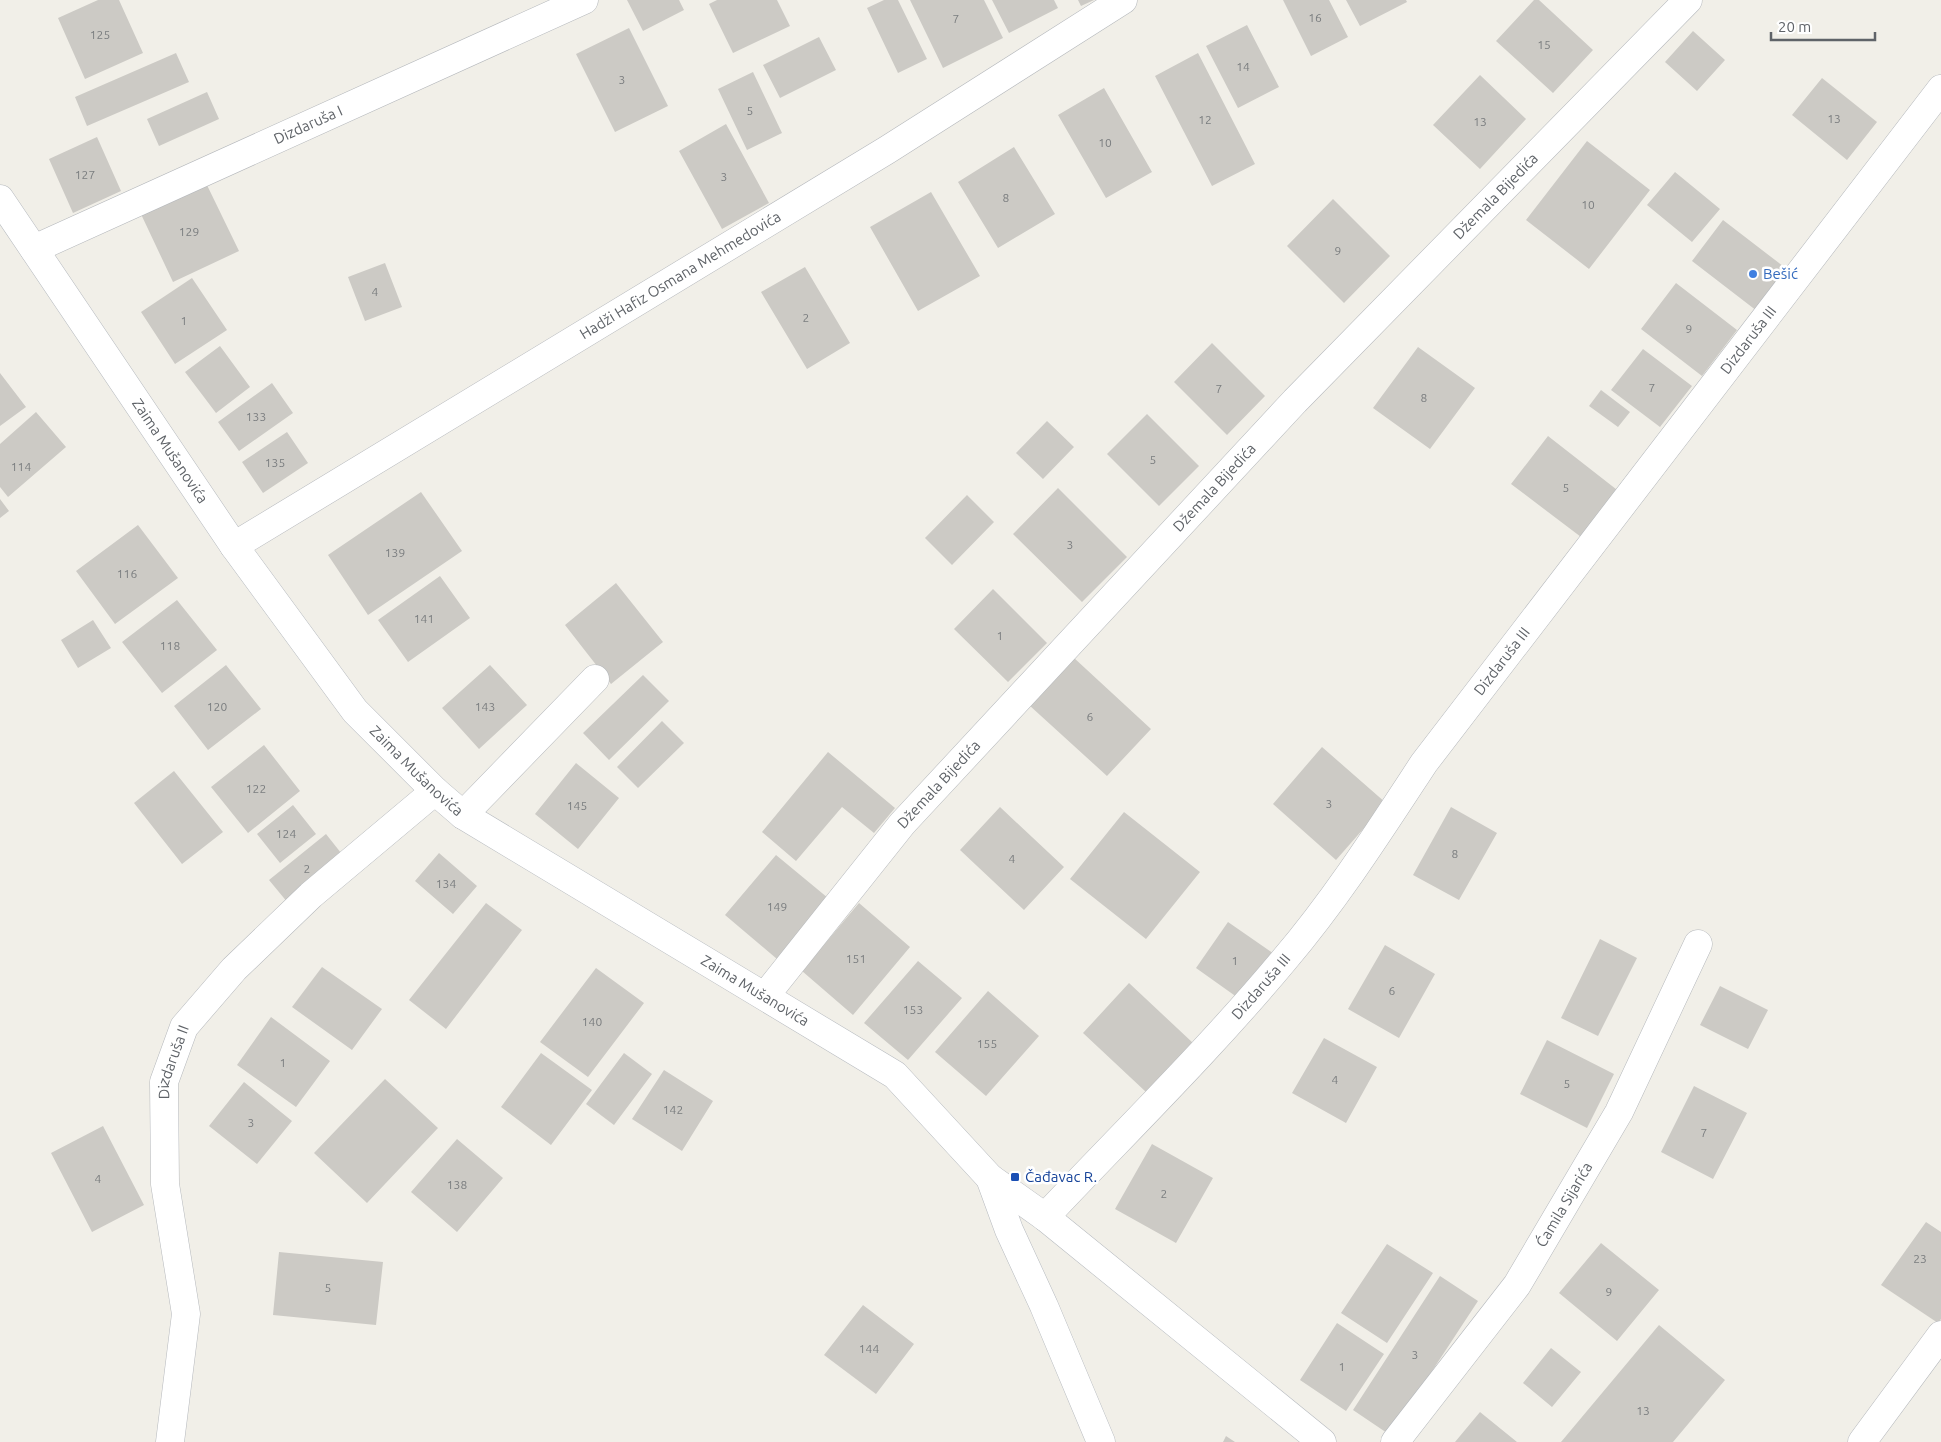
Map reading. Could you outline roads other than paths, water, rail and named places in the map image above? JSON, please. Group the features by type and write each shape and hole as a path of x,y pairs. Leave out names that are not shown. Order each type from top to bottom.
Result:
{"street":[{"name":"Dizdaruša I","path":"34,250 584,0"},
{"name":"Hadži Hafiz Osmana Mehmedovića","path":"234,546 887,150 1123,0"},
{"name":"Džemala Bijedića","path":"765,996 908,817 1295,401 1688,0"},
{"name":"Dizdaruša III","path":"1045,1218 1113,1144 1222,1033 1286,959 1356,866 1424,763 1941,89"},
{"name":"Zaima Mušanovića","path":"0,199 234,546 355,711 435,791 463,815 895,1075 990,1178"},
{"path":"463,815 595,679"},
{"name":"Dizdaruša II","path":"170,1442 186,1314 165,1184 164,1082 184,1027 234,969 311,895 435,791"},
{"name":"Ćamila Sijarića","path":"1395,1442 1517,1284 1619,1112 1698,944"},
{"path":"990,1178 1045,1218 1322,1442"},
{"path":"990,1178 1009,1230 1044,1306 1100,1442"},
{"path":"1862,1442 1941,1335"}],"place":[{"name":"Bešić","path":"1753,274"},
{"name":"Čađavac R.","path":"1015,1177"}]}
